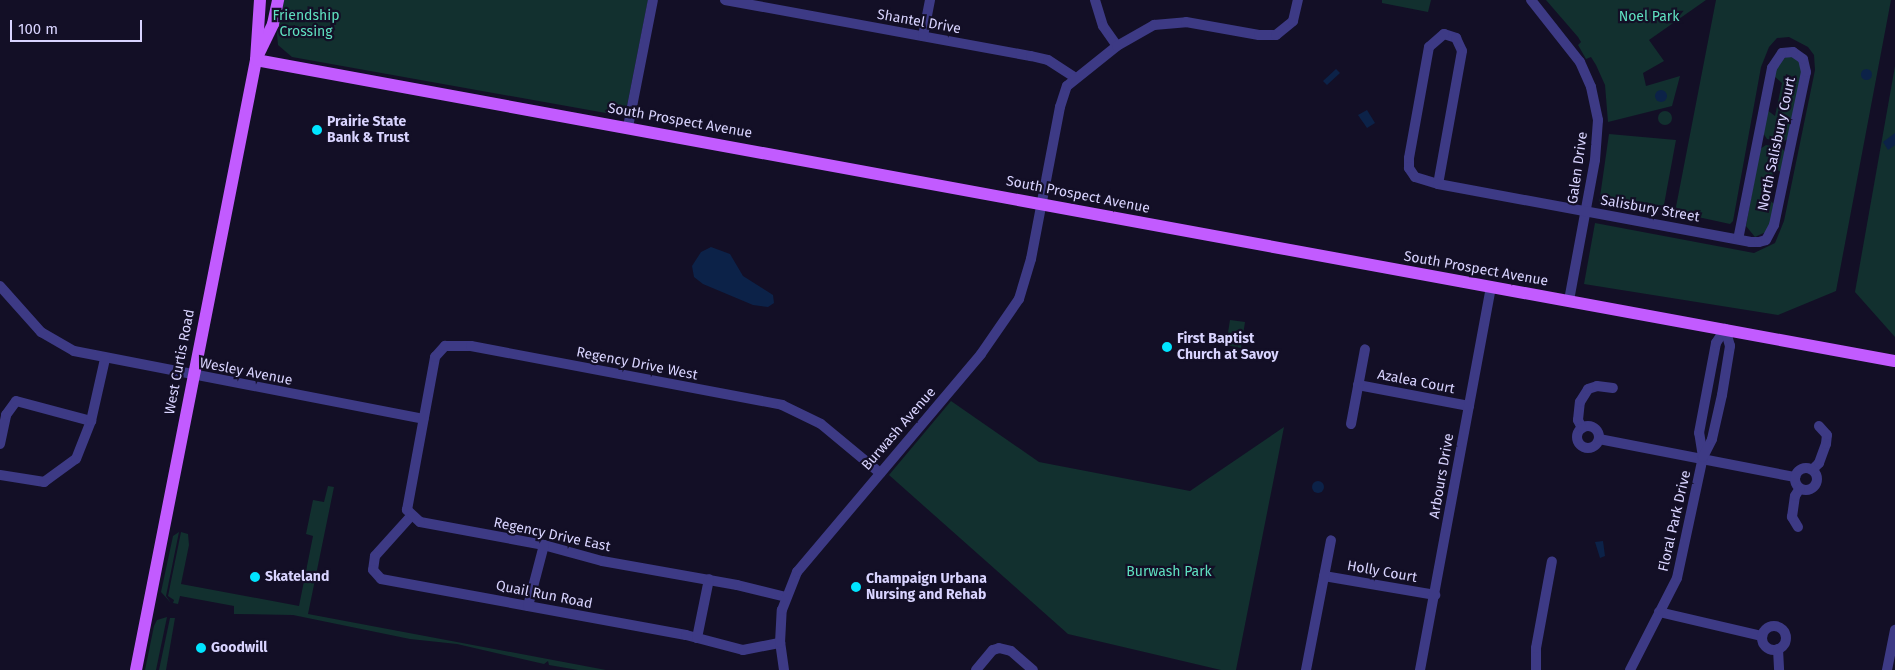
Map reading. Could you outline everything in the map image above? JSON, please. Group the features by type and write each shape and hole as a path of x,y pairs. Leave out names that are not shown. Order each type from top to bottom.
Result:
{"main road":[{"name":"West Curtis Road","path":"136,670 192,376 256,60 260,0"},
{"name":"West Curtis Road","path":"256,60 273,24 278,0"},
{"name":"South Prospect Avenue","path":"256,60 1895,361"}],"street":[{"path":"628,127 653,0"},
{"name":"Shantel Drive","path":"725,0 1048,60 1074,77"},
{"path":"923,36 930,0"},
{"path":"1094,0 1103,26 1117,46"},
{"path":"1074,77 1117,46 1154,25 1174,21 1259,35 1276,35 1292,21 1298,0"},
{"name":"Galen Drive","path":"1531,0 1572,49 1591,87 1598,138 1569,300"},
{"name":"Salisbury Street","path":"1438,184 1461,60 1460,44 1448,35 1438,37 1429,47 1409,158 1409,168 1415,177 1438,184 1738,239"},
{"name":"North Salisbury Court","path":"1793,52 1803,59 1806,72 1774,225 1766,240 1760,242 1738,239 1772,68 1782,53 1793,52"},
{"name":"Burwash Avenue","path":"784,670 780,643 786,597 804,561 981,354 1013,311 1028,272 1060,107 1067,86 1074,77"},
{"name":"Wesley Avenue","path":"0,286 50,339 74,351 105,360 423,419"},
{"name":"Arbours Drive","path":"1420,670 1491,287"},
{"name":"Floral Park Drive","path":"1703,457 1699,433 1716,343 1725,329"},
{"name":"Floral Park Drive","path":"1630,670 1680,570 1703,457 1712,439 1722,395 1730,346 1725,329"},
{"name":"Regency Drive West","path":"423,419 435,357 445,346 471,346 782,405 821,424 880,472"},
{"name":"Azalea Court","path":"1351,424 1366,349"},
{"path":"0,475 34,482 52,479 76,459 91,421 105,360"},
{"name":"Azalea Court","path":"1358,385 1469,406"},
{"path":"1582,428 1578,420 1580,402 1588,389 1597,386 1613,388"},
{"path":"1706,393 1722,395"},
{"path":"0,444 6,415 16,401 91,421"},
{"path":"411,516 407,510 423,419"},
{"path":"1812,470 1819,463 1826,444 1827,434 1819,426"},
{"path":"1582,428 1577,436 1581,446 1590,448 1599,439"},
{"path":"1582,428 1594,428 1599,439"},
{"path":"1599,439 1703,457 1795,477"},
{"path":"1795,477 1802,468 1812,470 1816,475 1814,486 1808,489 1800,488"},
{"path":"1795,477 1800,488"},
{"path":"1798,528 1792,518 1795,496 1800,488"},
{"name":"Regency Drive East","path":"411,516 420,522 544,545 602,561 709,579 786,597"},
{"name":"Quail Run Road","path":"411,516 374,556 372,566 376,576 697,638 743,650 780,643"},
{"path":"1306,670 1331,540"},
{"path":"528,606 544,545"},
{"path":"1536,670 1536,648 1552,561"},
{"name":"Holly Court","path":"1324,576 1435,595"},
{"path":"697,638 709,579"},
{"path":"1659,612 1762,636"},
{"path":"1762,636 1772,626 1783,630 1786,641 1778,649 1779,670"},
{"path":"1887,670 1895,630"},
{"path":"1762,636 1766,647 1778,649"},
{"path":"976,670 993,650 999,648 1011,651 1033,670"}],"green space":[{"name":"Friendship Crossing","path":"284,0 648,0 628,101 625,112 617,115 292,57 278,45 277,34"},
{"path":"1382,0 1431,0 1428,12 1382,3"},
{"name":"Noel Park","path":"1546,0 1706,0 1649,40 1664,61 1643,73 1646,86 1680,76 1672,106 1608,122 1605,85 1596,65 1591,57 1586,59 1578,45 1581,42 1578,37"},
{"path":"1716,0 1891,0 1836,291 1778,315 1584,284 1595,223 1754,253 1775,243 1784,221 1815,70 1814,55 1808,47 1789,37 1777,38 1769,47 1761,67 1733,221 1730,224 1675,212"},
{"path":"1788,56 1798,58 1803,68 1790,138 1782,142 1767,139 1763,133 1767,110 1775,116 1782,83 1774,76 1779,62"},
{"path":"1895,66 1895,337 1855,292"},
{"path":"1665,111 1670,113 1672,118 1670,123 1665,125 1660,123 1658,118 1660,113"},
{"path":"1609,134 1676,140 1663,210 1599,204"},
{"path":"1766,145 1782,148 1787,155 1783,174 1775,168 1769,200 1777,206 1770,230 1755,237 1746,226 1760,149"},
{"path":"1230,320 1245,322 1241,348 1226,345"},
{"name":"Burwash Park","path":"951,401 1039,462 1190,491 1284,427 1236,670 1221,670 1068,634 889,475"},
{"path":"328,486 334,487 308,614 606,670 578,670 549,665 548,661 544,664 457,644 410,639 293,615 234,614 234,606 180,596 178,604 173,603 174,600 168,596 181,532 188,534 189,545 181,584 299,606 313,536 306,534 313,500 324,502"},
{"path":"179,532 166,596 171,603 161,592 173,536"},
{"path":"167,617 156,670 145,670 154,626 157,620"},
{"path":"170,618 175,618 166,670 159,670"}],"water":[{"path":"1866,68 1872,74 1866,80 1860,74"},
{"path":"1336,69 1340,73 1327,85 1323,81"},
{"path":"1659,90 1663,90 1667,96 1663,102 1659,102 1655,98 1655,94"},
{"path":"1367,110 1375,123 1367,128 1358,115"},
{"path":"1895,133 1895,145 1888,150 1883,142"},
{"path":"711,247 730,254 743,276 773,295 774,303 768,307 753,305 703,284 694,277 692,266 701,252"},
{"path":"1318,481 1324,487 1318,493 1312,487"},
{"path":"1603,541 1605,556 1600,558 1595,542"}],"place":[{"name":"Prairie State Bank & Trust","path":"317,130"},
{"name":"First Baptist Church at Savoy","path":"1167,347"},
{"name":"Skateland","path":"255,577"},
{"name":"Champaign Urbana Nursing and Rehab","path":"856,587"},
{"name":"Goodwill","path":"201,648"}]}
